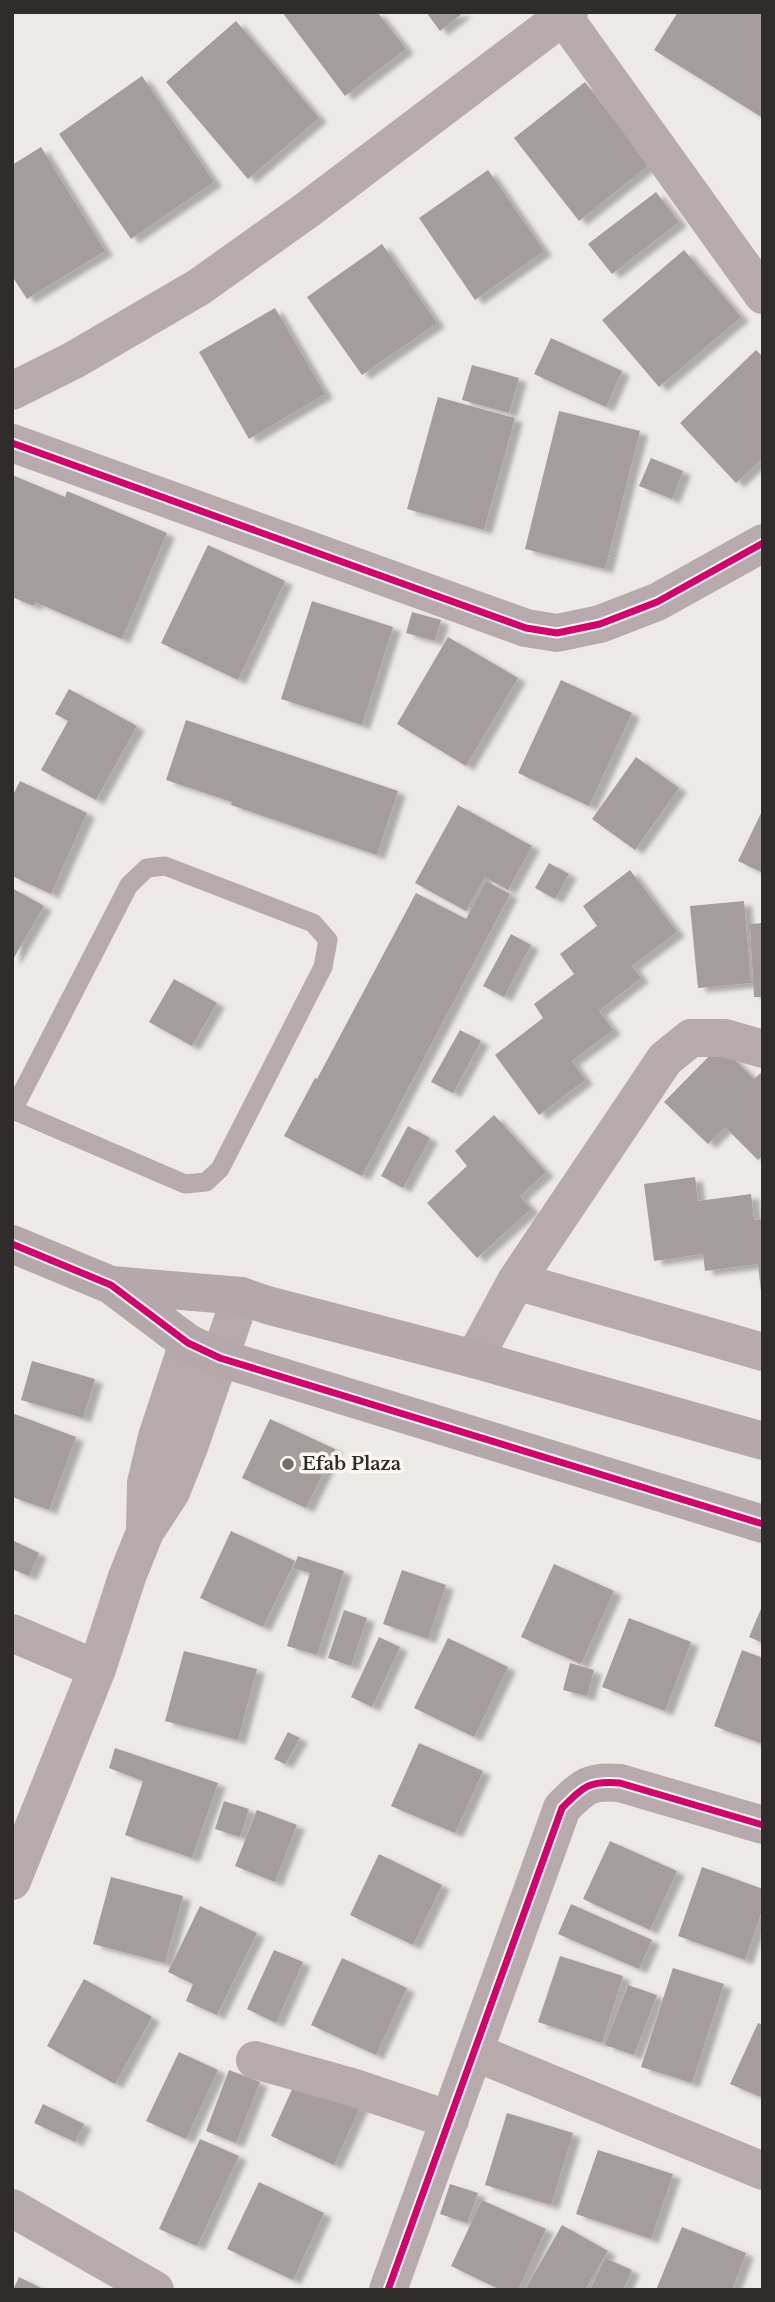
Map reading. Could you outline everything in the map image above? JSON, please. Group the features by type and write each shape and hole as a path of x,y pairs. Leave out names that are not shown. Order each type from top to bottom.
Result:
{"street":[{"path":"12,391 74,360 199,287 307,210 566,14 763,295"},
{"path":"12,443 526,628 557,633 600,624 657,602 763,543"},
{"path":"474,1359 516,1282 665,1059 691,1038 725,1038 763,1049"},
{"path":"12,1244 111,1285 204,1351 763,1524"},
{"path":"516,1282 763,1352"},
{"path":"111,1285 241,1296 267,1306 474,1359 763,1441"},
{"path":"12,1881 97,1669 127,1577 145,1532 171,1492 189,1447 204,1351 241,1296"},
{"path":"12,1633 97,1669"},
{"path":"388,2290 562,1808 582,1788 601,1782 620,1783 763,1825"},
{"path":"474,2052 763,2171"},
{"path":"255,2060 352,2087 450,2120"},
{"path":"12,2208 155,2290"}],"lane":[{"path":"165,866 313,923 328,940 323,967 220,1169 206,1182 186,1184 13,1111 129,885 147,869 165,866"}],"building":[{"path":"282,12 377,12 406,49 345,96"},
{"path":"426,12 464,12 440,31"},
{"path":"678,12 763,12 763,118 654,50"},
{"path":"236,21 319,118 248,179 166,82"},
{"path":"142,76 214,182 131,239 59,134"},
{"path":"585,82 649,165 579,221 514,138"},
{"path":"41,147 105,251 27,299 12,276 12,165"},
{"path":"488,170 544,251 475,300 419,218"},
{"path":"656,192 679,222 612,274 588,244"},
{"path":"382,244 437,323 362,375 307,297"},
{"path":"684,250 741,317 659,387 602,320"},
{"path":"275,308 325,394 249,439 199,352"},
{"path":"551,338 622,371 606,407 534,374"},
{"path":"756,350 763,357 763,458 736,483 680,423"},
{"path":"472,365 519,378 509,413 462,400"},
{"path":"438,397 515,418 484,530 407,509"},
{"path":"559,411 640,431 605,569 525,549"},
{"path":"651,458 683,471 672,499 639,486"},
{"path":"12,475 65,497 67,491 167,533 122,639 35,602 34,606 12,597"},
{"path":"208,545 285,581 238,680 161,643"},
{"path":"312,601 393,627 362,725 281,699"},
{"path":"412,612 441,620 435,641 406,633"},
{"path":"448,637 518,678 466,766 397,724"},
{"path":"561,680 632,713 589,806 518,773"},
{"path":"69,689 137,726 96,800 41,770 68,721 55,714"},
{"path":"186,720 398,791 377,855 166,780"},
{"path":"636,757 679,788 635,850 592,819"},
{"path":"20,781 87,813 51,894 12,876 12,797"},
{"path":"458,805 532,846 508,890 485,877 466,911 415,883"},
{"path":"763,809 763,873 738,861"},
{"path":"549,863 569,874 555,899 535,888"},
{"path":"630,870 677,932 632,966 641,978 599,1011 613,1030 572,1061 585,1080 539,1115 495,1055 543,1018 534,1004 574,974 560,954 597,926 583,906"},
{"path":"486,881 510,894 362,1176 284,1136 416,893 466,919"},
{"path":"12,888 44,906 12,961"},
{"path":"744,901 751,983 698,988 690,906"},
{"path":"763,923 763,997 754,997 750,924"},
{"path":"511,934 531,945 504,997 483,986"},
{"path":"174,979 217,1003 192,1046 149,1022"},
{"path":"460,1030 481,1041 453,1093 431,1082"},
{"path":"720,1045 754,1079 763,1071 763,1155 758,1160 725,1127 708,1144 664,1102"},
{"path":"494,1115 546,1172 520,1196 531,1209 477,1258 427,1203 467,1166 455,1151"},
{"path":"408,1126 430,1138 403,1188 381,1176"},
{"path":"695,1177 698,1201 751,1194 754,1220 763,1219 763,1292 758,1264 705,1271 703,1254 654,1261 644,1184"},
{"path":"32,1361 95,1379 83,1418 21,1400"},
{"path":"12,1413 76,1437 49,1510 12,1497"},
{"name":"Efab Plaza","path":"270,1419 335,1449 306,1508 242,1478"},
{"path":"231,1531 295,1561 263,1627 200,1598"},
{"path":"12,1540 39,1553 29,1576 12,1569"},
{"path":"298,1556 344,1571 317,1655 287,1646 310,1573 293,1568"},
{"path":"554,1564 614,1591 581,1664 521,1637"},
{"path":"402,1570 446,1585 428,1639 383,1624"},
{"path":"763,1604 763,1643 749,1637"},
{"path":"344,1610 367,1618 351,1666 328,1658"},
{"path":"629,1618 691,1642 665,1711 602,1687"},
{"path":"379,1637 400,1647 372,1707 351,1697"},
{"path":"448,1638 508,1667 474,1737 414,1708"},
{"path":"742,1650 763,1658 763,1744 714,1726"},
{"path":"184,1651 257,1669 238,1740 165,1721"},
{"path":"570,1663 594,1670 587,1696 563,1690"},
{"path":"288,1732 300,1738 285,1764 274,1759"},
{"path":"419,1743 483,1771 455,1833 391,1806"},
{"path":"115,1748 218,1783 192,1858 125,1835 143,1781 109,1768"},
{"path":"224,1801 249,1809 240,1837 215,1829"},
{"path":"257,1810 297,1825 275,1882 235,1866"},
{"path":"610,1841 677,1871 650,1930 583,1899"},
{"path":"379,1854 442,1885 413,1945 350,1915"},
{"path":"702,1867 763,1889 763,1908 745,1960 678,1936"},
{"path":"111,1877 183,1896 165,1963 93,1944"},
{"path":"571,1904 652,1940 639,1969 558,1934"},
{"path":"200,1906 257,1933 217,2015 186,2001 193,1984 168,1972"},
{"path":"274,1950 303,1962 276,2023 247,2009"},
{"path":"560,1956 623,1976 602,2043 538,2022"},
{"path":"342,1958 407,1988 376,2055 311,2025"},
{"path":"673,1968 724,1984 692,2083 641,2067"},
{"path":"84,1979 152,2017 115,2084 47,2046"},
{"path":"628,1985 657,1995 634,2055 605,2045"},
{"path":"758,2023 763,2025 763,2098 730,2084"},
{"path":"179,2052 218,2070 186,2139 146,2121"},
{"path":"229,2070 260,2082 236,2143 206,2131"},
{"path":"298,2076 361,2105 334,2165 271,2136"},
{"path":"43,2104 84,2124 75,2142 34,2123"},
{"path":"507,2113 573,2133 551,2205 485,2185"},
{"path":"200,2139 239,2156 197,2246 159,2229"},
{"path":"598,2150 673,2174 651,2239 576,2214"},
{"path":"259,2182 324,2213 293,2280 227,2249"},
{"path":"450,2184 478,2193 467,2223 440,2214"},
{"path":"482,2200 546,2229 518,2290 501,2290 451,2266"},
{"path":"562,2225 608,2251 585,2290 529,2290 526,2288"},
{"path":"682,2227 746,2253 732,2290 656,2290"},
{"path":"605,2258 632,2270 623,2290 590,2290"},
{"path":"19,2277 45,2290 13,2290"}],"cycle path":[{"path":"12,443 526,628 557,633 600,624 657,602 763,543"},
{"path":"12,1244 111,1285 188,1343 220,1358 763,1524"},
{"path":"388,2290 562,1808 587,1786 620,1783 763,1825"}],"place":[{"name":"Efab Plaza","path":"288,1464"}]}
